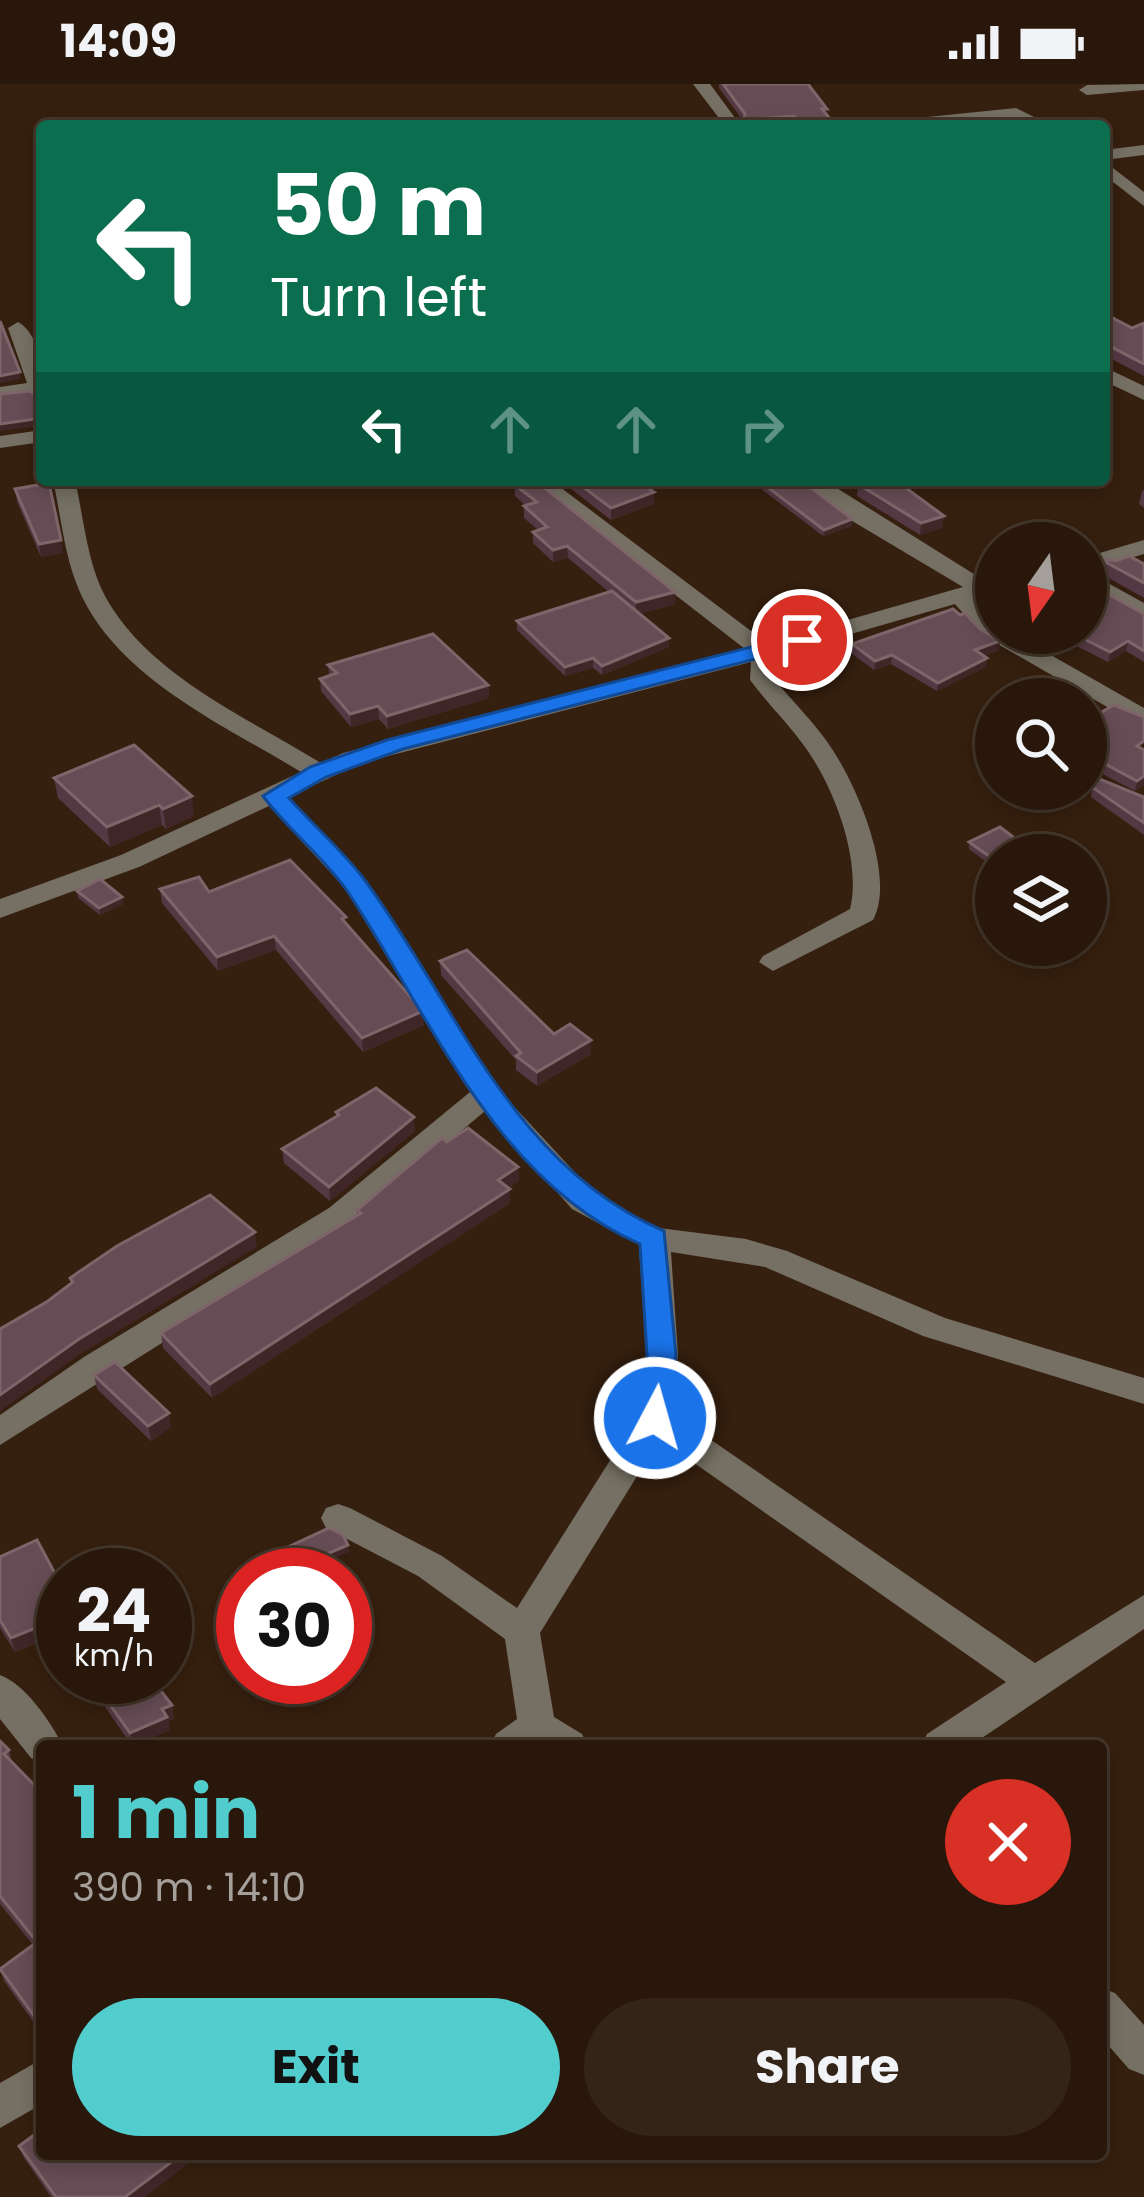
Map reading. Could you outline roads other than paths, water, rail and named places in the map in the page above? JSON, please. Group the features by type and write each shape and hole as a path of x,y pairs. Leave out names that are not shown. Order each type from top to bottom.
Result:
{"street":[{"path":"701,84 730,120"},
{"path":"1087,90 1144,86"},
{"path":"947,120 1016,113 1031,120"},
{"path":"1110,154 1144,150"},
{"path":"1110,171 1144,201"},
{"path":"0,349 28,349"},
{"path":"1110,376 1144,394"},
{"path":"0,393 36,392"},
{"path":"0,442 36,437"},
{"path":"65,486 90,588 116,628 169,677 318,772"},
{"path":"818,486 975,587"},
{"path":"552,488 763,652"},
{"path":"1107,558 1144,547"},
{"path":"0,909 130,861 318,772 395,745 763,652 975,590"},
{"path":"1107,591 1144,613"},
{"path":"763,652 762,680 822,754 847,806 869,901 850,925 773,962"},
{"path":"1032,654 1144,718"},
{"path":"274,796 354,882 486,1094 583,1201 609,1219 654,1239 761,1255 934,1327 1144,1391"},
{"path":"0,1432 114,1355 340,1216 486,1094"},
{"path":"539,1739 522,1631 655,1418 662,1355 654,1239"},
{"path":"655,1418 1037,1684"},
{"path":"338,1518 430,1566 522,1631"},
{"path":"949,1740 1144,1610"},
{"path":"0,1691 39,1740"},
{"path":"1107,2014 1144,2055"},
{"path":"0,2108 36,2083"}]}
